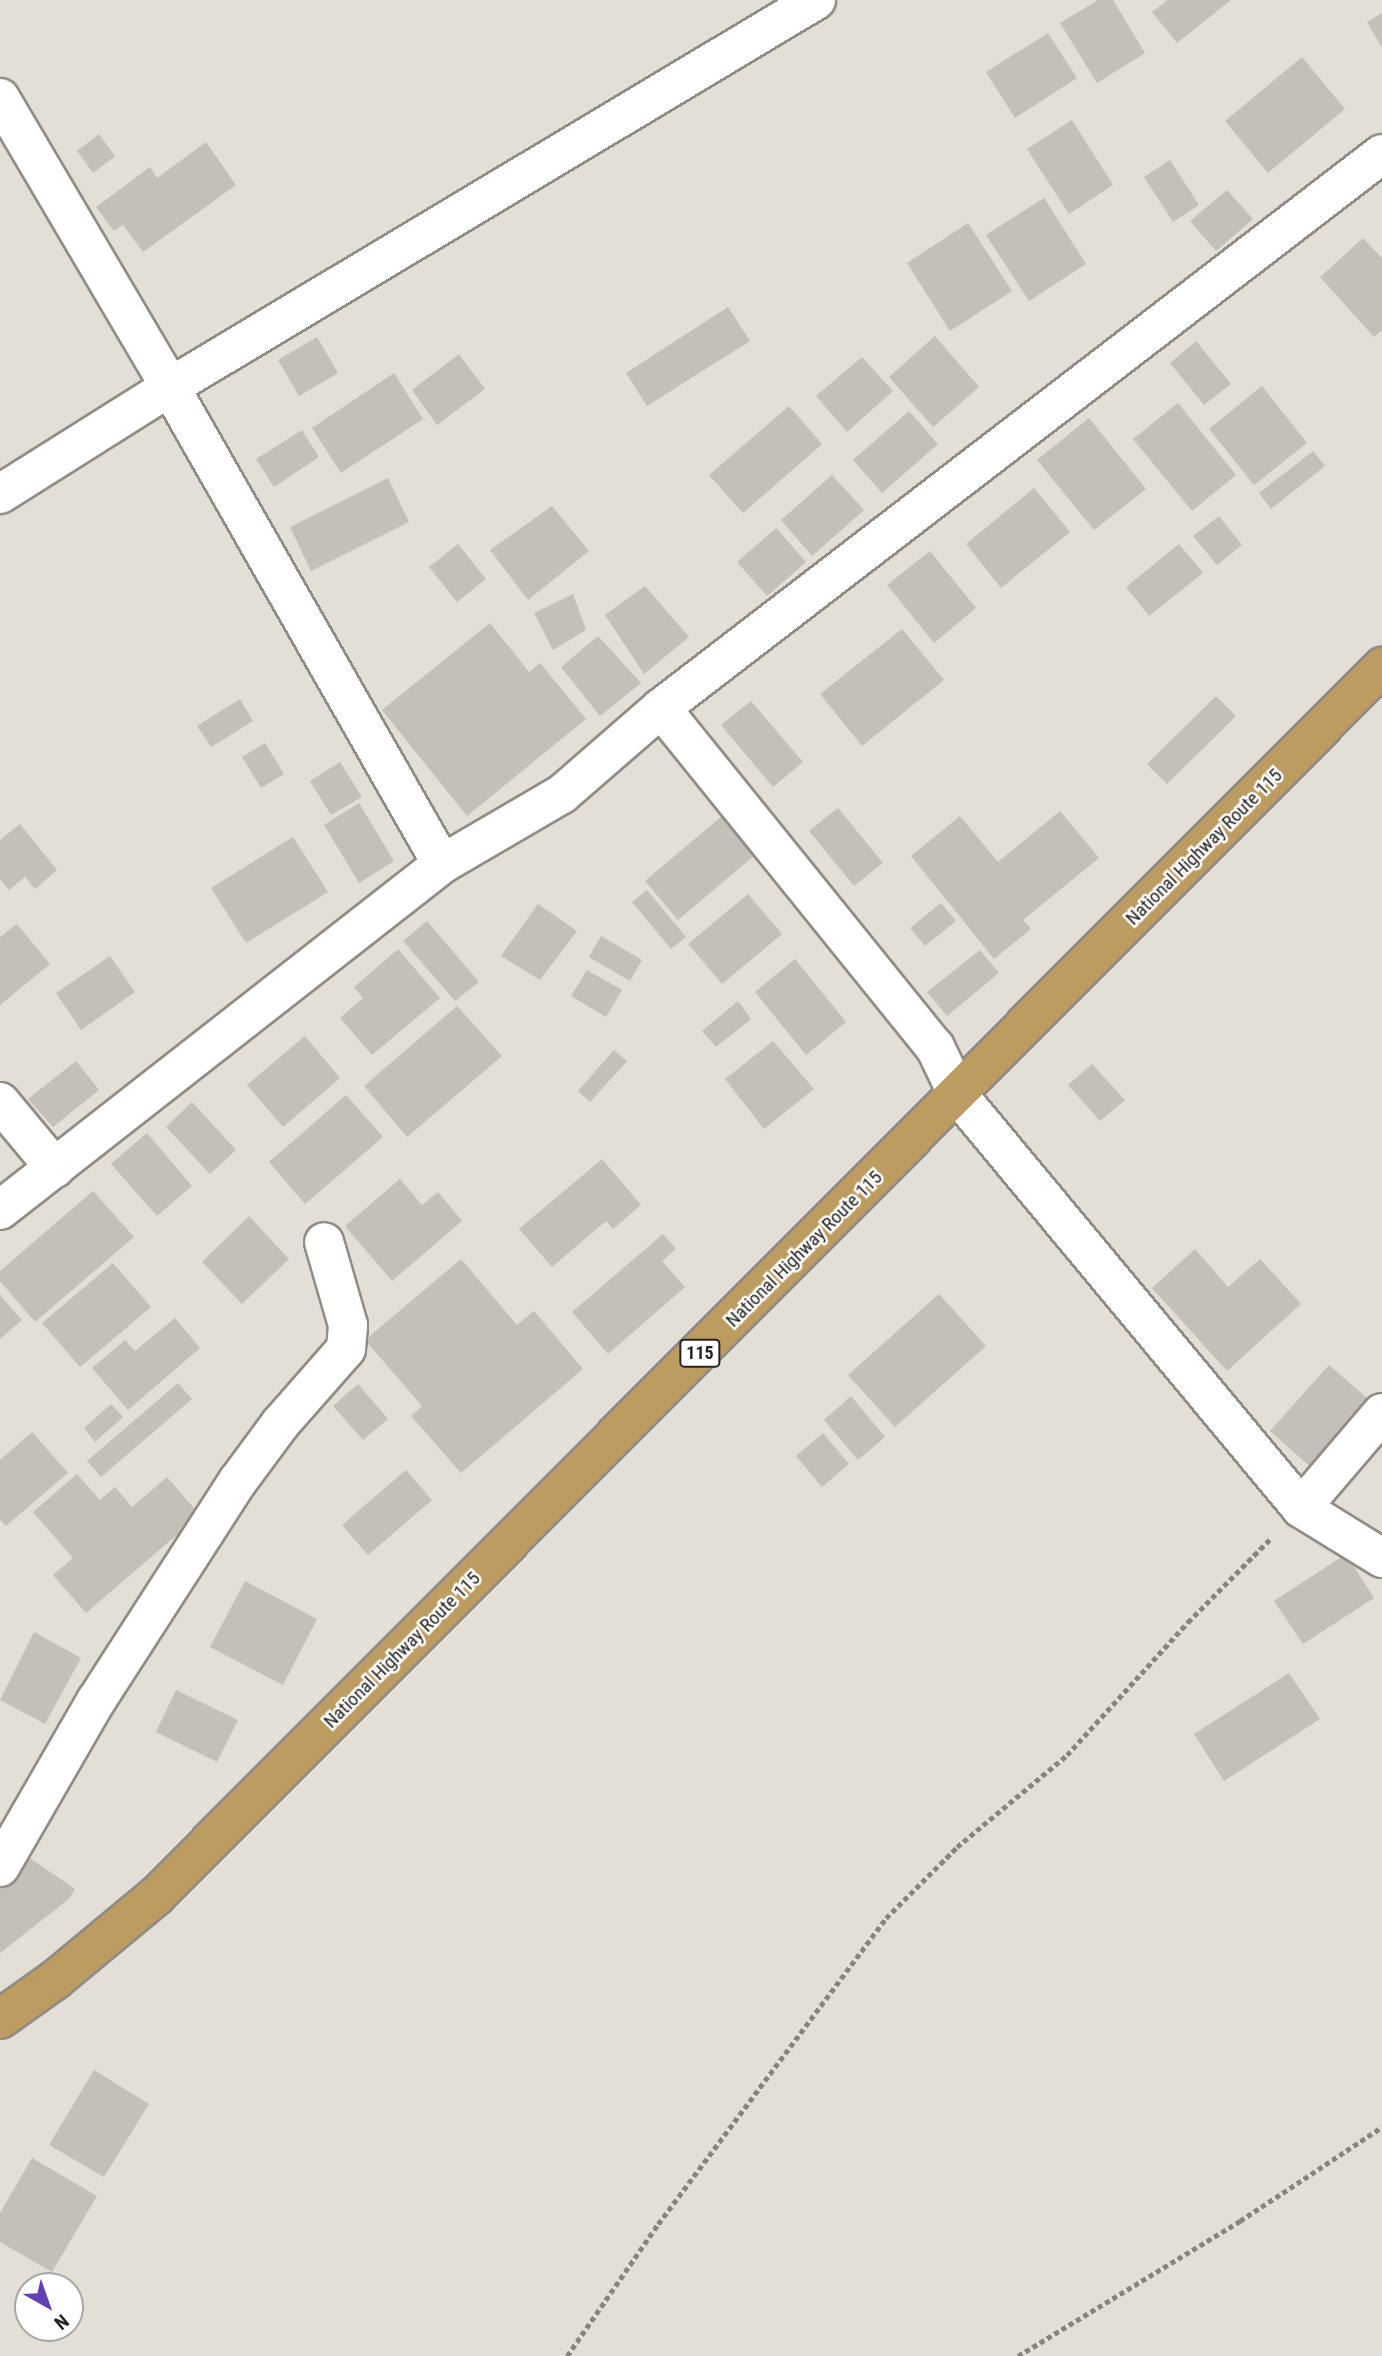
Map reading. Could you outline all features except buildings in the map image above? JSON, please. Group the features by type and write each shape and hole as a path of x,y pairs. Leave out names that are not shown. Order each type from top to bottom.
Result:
{"highway":[{"name":"National Highway Route 115","path":"0,2019 56,1979 157,1895 1382,667"}],"street":[{"path":"0,494 170,387 817,0"},
{"path":"0,98 170,387 442,864"},
{"path":"0,1210 442,864 562,794 661,708 1382,154"},
{"path":"661,708 934,1047 958,1095 1301,1508 1382,1558"},
{"path":"0,1102 55,1168"},
{"path":"0,1867 96,1701 231,1491 280,1424 346,1349 348,1325 324,1242"},
{"path":"1301,1508 1382,1413"}],"path":[{"path":"566,2356 658,2224 886,1918 957,1847 1067,1755 1188,1622 1301,1508"},
{"path":"1018,2356 1240,2221 1382,2127"}]}
